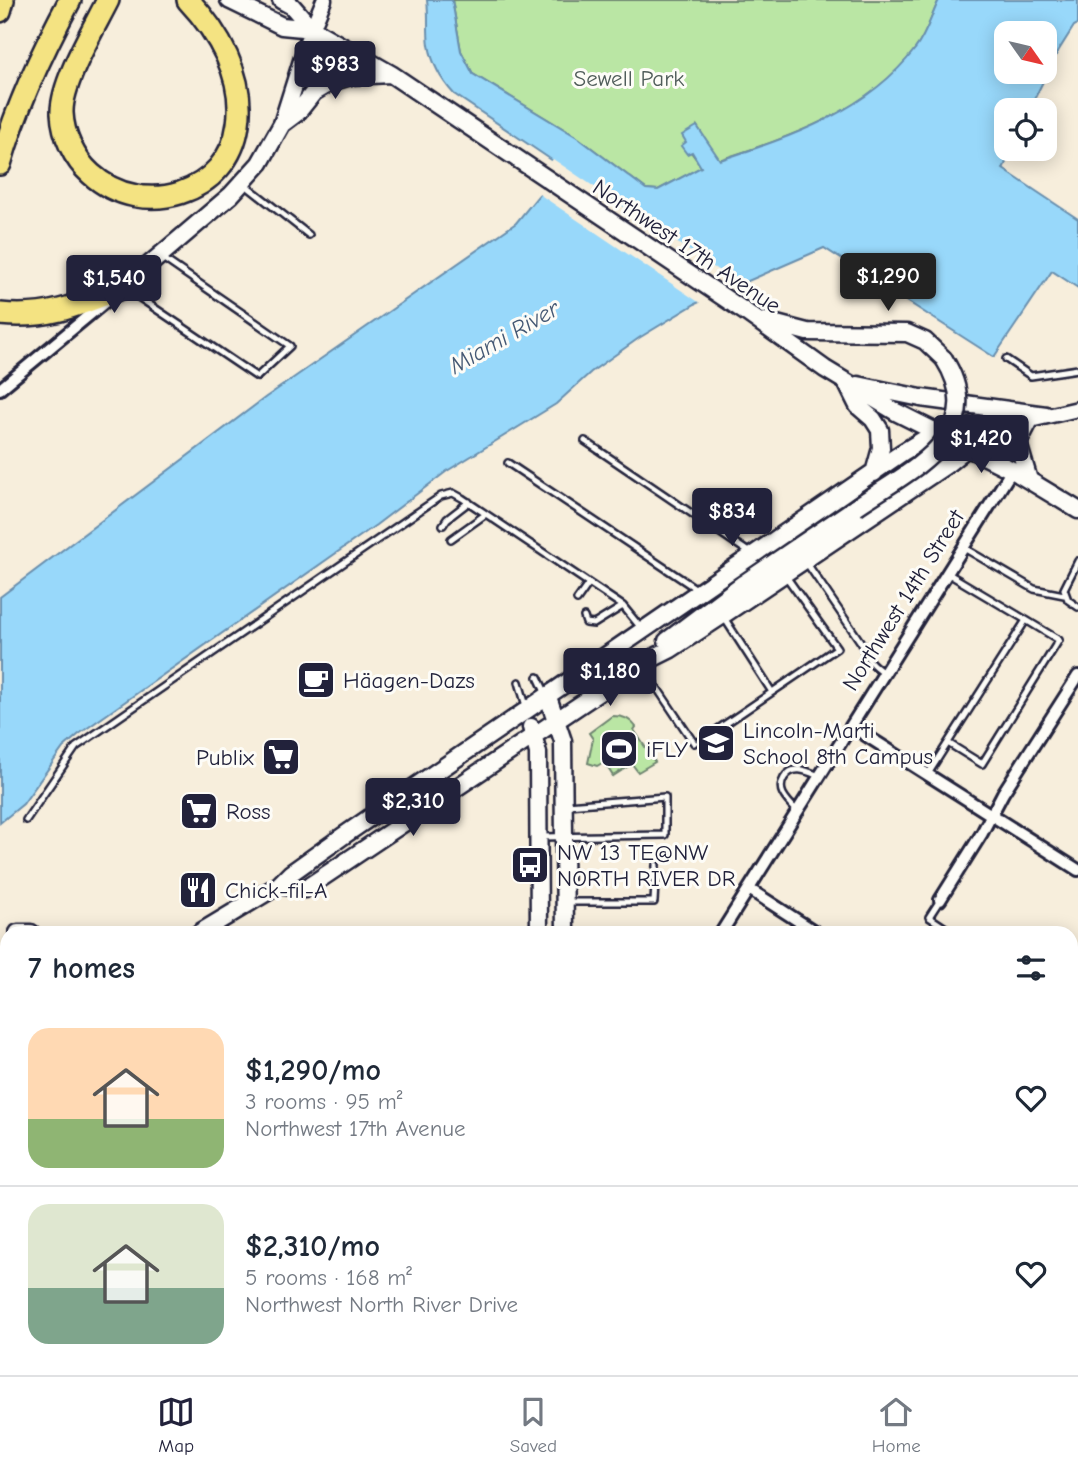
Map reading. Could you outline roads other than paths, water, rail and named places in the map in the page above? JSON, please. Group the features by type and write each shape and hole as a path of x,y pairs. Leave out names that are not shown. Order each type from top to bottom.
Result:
{"highway":[{"path":"0,11 3,0"},
{"path":"0,164 12,126 70,0"},
{"path":"108,0 69,81 62,112 65,130 76,157 100,182 128,195 156,198 200,184 215,171 232,146 238,124 237,88 222,47 213,29 188,0"},
{"path":"0,314 24,317 56,313 123,286"}],"main road":[{"name":"Northwest 17th Avenue","path":"229,0 282,26 312,29"},
{"name":"Northwest 17th Avenue","path":"281,0 292,6 312,29 391,74 845,382 1012,470 1078,510"},
{"path":"123,286 243,183 266,154 282,124 312,29"},
{"path":"282,124 298,112 314,92 331,82 351,76 391,74"},
{"path":"279,885 305,889 557,721 641,664 695,619 936,451 949,435 957,416 958,399 954,378 944,359 925,341 907,333 807,332 772,324 747,313"},
{"path":"845,382 1038,418 1018,443 1029,480"},
{"path":"845,382 858,406 873,419 880,430 881,448 874,473"},
{"path":"211,926 279,885 290,873 936,432"},
{"path":"641,664 671,649 723,615 946,465 968,447"},
{"path":"548,697 563,741 565,926"},
{"path":"528,711 538,753 539,926"}],"street":[{"path":"312,29 324,0"},
{"path":"0,389 123,286"},
{"path":"968,447 1038,418 1078,409"},
{"path":"936,432 993,420 1038,418"},
{"name":"Northwest 14th Street","path":"725,926 1012,470"},
{"path":"940,900 1078,676"},
{"path":"851,726 1078,870"},
{"path":"749,889 806,926"}],"lane":[{"path":"243,183 309,235"},
{"path":"123,286 257,377 290,346 160,255"},
{"path":"1006,359 1031,376 1078,369"},
{"path":"585,441 753,556"},
{"path":"508,463 701,592"},
{"path":"26,820 76,747 441,496 453,493 469,502 623,606 644,631"},
{"path":"443,525 469,502"},
{"path":"451,539 486,514"},
{"path":"963,547 1034,589 1064,595 1078,607"},
{"path":"804,560 862,644 871,665 884,673"},
{"path":"1064,595 1064,584 1078,561"},
{"path":"641,664 696,743 836,648 784,573"},
{"path":"947,573 1059,640 982,764 948,743"},
{"path":"577,600 589,583"},
{"path":"584,618 586,623 594,624 623,606"},
{"path":"723,615 772,692"},
{"path":"928,774 1026,620"},
{"path":"538,677 548,697"},
{"path":"519,682 528,711"},
{"path":"797,811 782,792 782,781 794,769 819,776"},
{"path":"538,837 665,835 665,797 564,805"},
{"path":"564,902 654,902 656,864"},
{"path":"940,900 929,917 942,926"}],"water":[{"name":"Miami River","path":"427,0 452,0 461,51 473,74 577,137 646,189 658,190 701,167 692,152 687,154 681,146 686,142 682,135 697,126 720,160 801,131 827,119 875,89 896,71 919,44 939,0 1078,0 1078,24 1057,53 1057,21 994,21 994,84 1042,84 1035,98 994,98 994,161 1007,161 1003,169 1078,219 1078,288 1052,271 994,357 824,248 695,304 639,338 591,372 556,404 447,471 376,525 79,734 63,748 23,804 0,823 0,597 266,397 516,223 559,165 454,94 438,71 428,40"}],"place":[{"name":"Häagen-Dazs","path":"316,680"},
{"name":"Lincoln-Marti School 8th Campus","path":"716,743"},
{"name":"iFLY","path":"619,749"},
{"name":"Publix","path":"281,757"},
{"name":"Ross","path":"199,811"},
{"name":"NW 13 TE@NW NORTH RIVER DR","path":"530,865"},
{"name":"Chick-fil-A","path":"198,890"}],"park label":[{"name":"Sewell Park","path":"629,78"}]}
